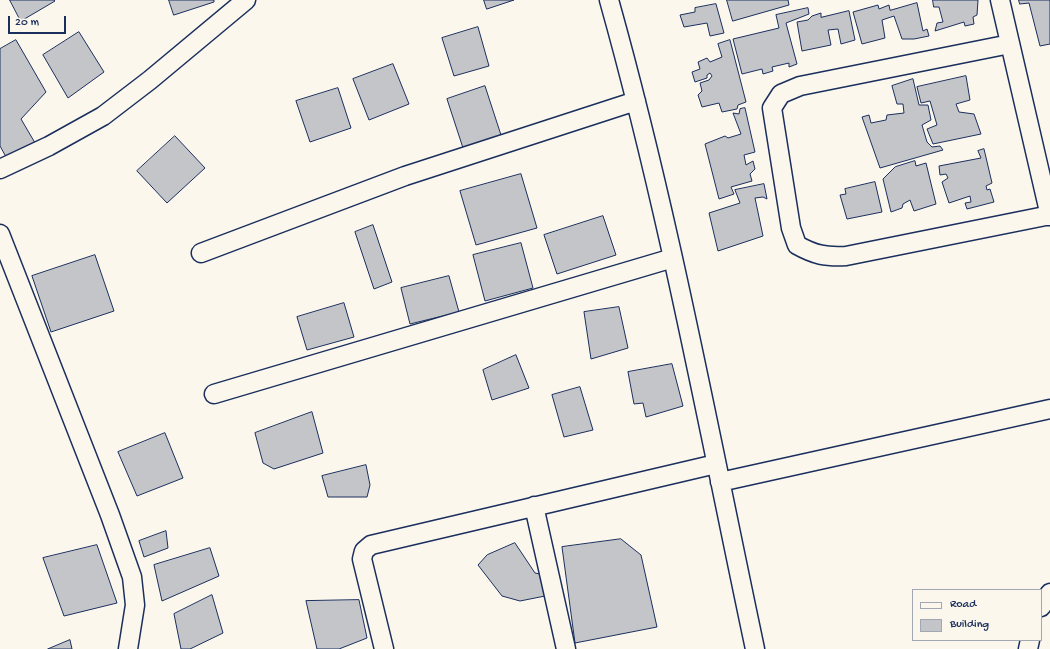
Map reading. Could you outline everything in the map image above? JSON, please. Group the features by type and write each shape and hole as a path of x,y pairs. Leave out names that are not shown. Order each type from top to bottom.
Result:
{"street":[{"path":"0,169 49,146 103,116 150,80 246,0"},
{"path":"609,0 636,101 673,258 755,649"},
{"path":"1000,0 1050,215 846,256 826,257 810,252 797,245 791,228 772,108 781,94 800,86 1010,44"},
{"path":"201,253 405,176 636,101"},
{"path":"0,234 110,515 132,577 135,605 128,649"},
{"path":"214,394 673,258"},
{"path":"720,482 1050,409"},
{"path":"384,649 362,559 364,550 371,545 716,464"},
{"path":"534,506 566,649"},
{"path":"1042,606 1050,594"}],"building":[{"path":"10,0 54,0 55,1 21,21"},
{"path":"169,0 214,0 214,2 174,15"},
{"path":"484,0 514,0 487,9"},
{"path":"727,0 788,0 789,5 733,21"},
{"path":"933,0 978,0 977,15 973,17 974,24 965,26 964,22 935,31 937,23 943,22 939,7 934,7"},
{"path":"1019,0 1050,0 1050,44 1040,46 1029,3 1020,4"},
{"path":"917,3 923,31 927,29 929,36 914,39 902,39 894,16 882,20 885,38 862,44 853,12 878,5 879,9 889,5 890,10"},
{"path":"716,4 724,33 710,36 707,23 684,27 680,15 695,12 695,8"},
{"path":"808,8 809,14 786,23 797,64 789,67 789,63 772,67 773,71 763,74 762,69 742,74 733,39 779,28 776,15"},
{"path":"849,11 855,40 841,44 838,29 828,30 831,45 802,51 797,22 808,20 812,16 821,13 821,17"},
{"path":"478,27 489,66 454,76 442,38"},
{"path":"79,32 104,72 68,98 43,55"},
{"path":"16,40 46,92 21,119 38,148 10,164 0,146 0,49"},
{"path":"730,40 746,102 738,105 737,109 722,112 719,103 702,107 698,95 702,91 700,83 709,80 712,76 710,73 707,75 707,78 695,82 692,72 700,69 698,62 707,58 710,62 722,57 718,44"},
{"path":"393,64 409,104 369,120 353,79"},
{"path":"966,76 970,100 956,104 959,112 974,114 981,134 933,144 927,129 937,125 930,101 921,103 917,87"},
{"path":"913,79 919,105 928,105 931,120 922,125 927,142 932,147 940,146 943,150 880,168 862,117 869,115 871,123 886,120 887,115 904,113 903,104 897,104 892,86"},
{"path":"485,86 501,135 463,148 447,99"},
{"path":"338,88 351,128 310,142 296,101"},
{"path":"745,108 755,152 744,155 746,165 753,161 755,169 750,174 752,181 731,187 734,194 719,199 705,144 725,136 728,138 741,134 733,113 739,114 740,109"},
{"path":"175,136 205,168 167,203 137,171"},
{"path":"984,149 992,183 986,186 987,190 990,189 994,202 967,209 965,203 971,202 970,196 949,203 942,182 948,178 946,174 940,175 939,166 981,158 978,151"},
{"path":"915,161 916,166 926,163 936,204 914,211 910,200 903,204 902,208 891,212 883,179 895,167"},
{"path":"521,174 537,228 476,245 460,191"},
{"path":"875,182 882,212 847,219 840,195 846,194 845,189"},
{"path":"764,184 767,199 763,197 755,198 763,236 718,251 709,213 740,203 735,190"},
{"path":"603,216 616,255 557,274 544,235"},
{"path":"373,225 392,282 374,289 355,232"},
{"path":"521,243 533,288 485,301 473,255"},
{"path":"95,255 114,311 51,332 32,276"},
{"path":"449,276 459,312 410,324 401,288"},
{"path":"344,303 354,337 307,350 297,317"},
{"path":"619,307 628,348 591,359 584,312"},
{"path":"516,355 529,388 492,400 483,370"},
{"path":"672,364 683,406 646,417 643,403 634,404 628,372"},
{"path":"580,387 593,430 564,437 552,395"},
{"path":"312,412 323,453 274,469 263,463 255,433"},
{"path":"165,433 183,478 137,496 118,452"},
{"path":"366,465 370,485 367,497 328,497 322,476"},
{"path":"166,531 168,548 144,557 139,541"},
{"path":"621,539 641,555 657,627 575,643 562,547"},
{"path":"515,543 535,573 545,575 550,595 520,601 502,596 478,565 487,555"},
{"path":"97,545 117,603 64,616 43,558"},
{"path":"210,548 219,576 162,601 154,565"},
{"path":"212,595 223,633 190,649 181,649 174,614"},
{"path":"359,600 367,638 339,649 317,649 306,601"},
{"path":"70,640 72,649 48,649"}]}
